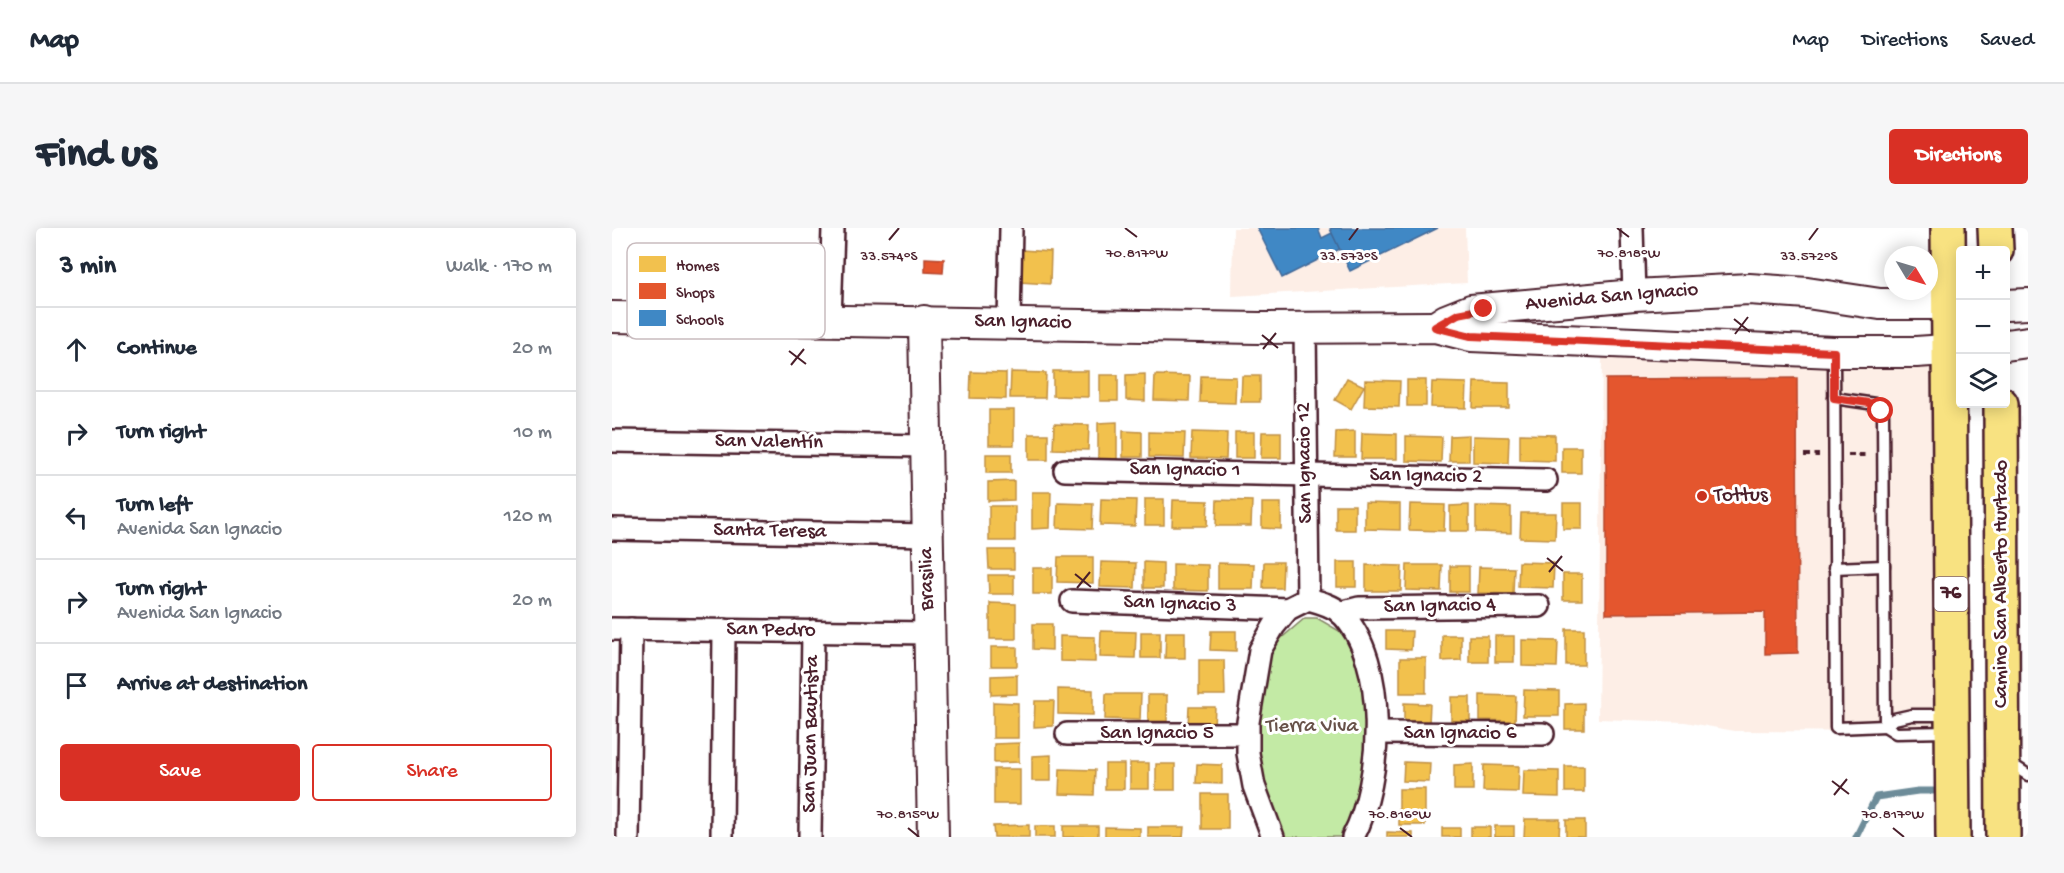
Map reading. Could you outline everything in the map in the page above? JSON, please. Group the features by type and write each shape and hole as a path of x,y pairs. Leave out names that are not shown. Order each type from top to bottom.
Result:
{"main road":[{"name":"76","path":"1948,228 1955,304 1953,837"},
{"path":"1995,228 1996,246"},
{"name":"Avenida San Ignacio","path":"1435,327 1471,310 1634,295 1749,290 1807,293 1880,304 1955,304"},
{"path":"2010,305 2028,304"},
{"name":"San Ignacio","path":"612,317 627,317"},
{"name":"San Ignacio","path":"825,320 1258,328 1435,327"},
{"name":"Brasilia","path":"924,321 933,837"},
{"name":"Avenida San Ignacio","path":"1435,327 1471,336 1834,352 1955,350"},
{"path":"2010,344 2028,342"},
{"name":"Camino San Alberto Hurtado","path":"2001,408 2016,767 2003,837"}],"street":[{"path":"830,320 833,228"},
{"path":"1009,322 1011,228"},
{"path":"1632,228 1634,295"},
{"name":"San Ignacio 12","path":"1305,327 1308,599"},
{"name":"San Valentín","path":"612,441 926,446"},
{"name":"San Ignacio 1","path":"1065,470 1306,474"},
{"name":"San Ignacio 2","path":"1306,474 1546,480"},
{"name":"Santa Teresa","path":"612,529 928,535"},
{"path":"1273,837 1254,786 1246,734 1260,650 1274,626 1288,609 1308,599 1325,604 1340,613 1363,648 1369,668 1376,709 1377,734 1374,768 1368,794 1353,837"},
{"name":"San Ignacio 3","path":"1071,601 1288,609"},
{"name":"San Ignacio 4","path":"1340,613 1359,608 1539,606"},
{"path":"622,629 621,772 628,837"},
{"name":"San Pedro","path":"622,629 929,633"},
{"path":"722,837 724,630"},
{"name":"San Juan Bautista","path":"810,837 813,631"},
{"name":"San Ignacio 5","path":"1067,734 1246,734"},
{"name":"San Ignacio 6","path":"1377,734 1543,734"}],"lane":[{"path":"1834,352 1836,728 1885,726 1896,733 1952,723"},
{"path":"1834,398 1875,404 1882,415 1885,726"},
{"path":"1834,568 1884,566"},
{"path":"1885,726 1894,719 1912,715 1952,723"}],"shaded area":[{"path":"1233,228 1465,228 1467,283 1232,296"},
{"path":"1602,357 1931,363 1939,732 1734,731 1685,722 1598,719"}],"green space":[{"name":"Tierra Viva","path":"1305,618 1317,618 1348,636 1362,671 1368,724 1363,779 1349,823 1342,837 1287,837 1282,833 1267,795 1256,740 1257,708 1271,647"}],"building: Homes":[{"path":"1021,250 1051,252 1050,284 1019,282"},
{"path":"1053,371 1088,371 1088,397 1053,396"},
{"path":"971,372 1006,373 1006,399 970,398"},
{"path":"1011,372 1046,373 1045,398 1010,398"},
{"path":"1145,374 1145,401 1126,400 1126,375"},
{"path":"1100,375 1118,375 1118,401 1100,401"},
{"path":"1155,375 1190,376 1189,401 1154,400"},
{"path":"1201,376 1236,377 1235,403 1200,402"},
{"path":"1242,376 1260,376 1260,402 1241,402"},
{"path":"1347,378 1364,386 1351,409 1335,400"},
{"path":"1365,380 1400,381 1399,407 1364,406"},
{"path":"1407,380 1426,380 1426,406 1407,406"},
{"path":"1432,382 1467,383 1466,408 1431,407"},
{"path":"1474,382 1509,383 1509,408 1473,408"},
{"path":"989,410 1014,410 1014,445 989,445"},
{"path":"1117,422 1117,459 1098,459 1098,423"},
{"path":"1054,424 1089,425 1088,450 1053,449"},
{"path":"1123,431 1142,432 1142,457 1123,457"},
{"path":"1355,431 1355,457 1335,457 1336,432"},
{"path":"1149,432 1185,433 1184,458 1149,457"},
{"path":"1192,432 1227,433 1226,459 1191,458"},
{"path":"1235,432 1254,432 1254,458 1235,458"},
{"path":"1262,432 1281,432 1281,458 1261,458"},
{"path":"1362,433 1397,434 1397,459 1361,459"},
{"path":"1029,434 1048,434 1048,460 1029,460"},
{"path":"1520,434 1555,435 1555,461 1520,460"},
{"path":"1469,435 1469,461 1449,461 1450,436"},
{"path":"1406,436 1442,437 1441,462 1406,461"},
{"path":"1473,436 1509,437 1508,463 1473,462"},
{"path":"1562,447 1581,447 1581,473 1562,473"},
{"path":"986,454 1011,454 1011,473 986,473"},
{"path":"1014,481 1014,500 988,501 988,482"},
{"path":"1032,492 1051,492 1050,528 1032,529"},
{"path":"1101,499 1136,500 1135,526 1100,525"},
{"path":"1145,499 1164,499 1164,525 1145,525"},
{"path":"1173,500 1208,501 1207,526 1172,526"},
{"path":"1217,500 1252,501 1251,526 1216,526"},
{"path":"1058,503 1093,504 1092,529 1057,528"},
{"path":"1262,503 1281,503 1281,529 1262,528"},
{"path":"1365,503 1400,504 1400,530 1365,529"},
{"path":"1563,503 1582,503 1582,529 1563,529"},
{"path":"1410,504 1445,505 1444,531 1409,530"},
{"path":"1336,505 1355,505 1355,530 1336,530"},
{"path":"1469,505 1469,531 1450,531 1450,506"},
{"path":"989,506 1015,506 1015,541 989,541"},
{"path":"1476,506 1511,507 1511,533 1476,532"},
{"path":"1521,513 1556,513 1555,539 1520,538"},
{"path":"988,550 1014,550 1014,569 989,569"},
{"path":"1058,557 1093,557 1093,583 1057,582"},
{"path":"1101,562 1136,563 1135,588 1100,587"},
{"path":"1144,562 1163,563 1163,588 1144,588"},
{"path":"1264,562 1283,562 1282,588 1263,588"},
{"path":"1337,562 1356,562 1356,587 1337,587"},
{"path":"1519,562 1554,563 1553,588 1518,587"},
{"path":"1218,563 1254,564 1253,589 1218,589"},
{"path":"1173,564 1208,565 1208,591 1173,590"},
{"path":"1366,565 1402,566 1401,591 1366,591"},
{"path":"1407,565 1442,565 1441,591 1406,590"},
{"path":"1450,566 1469,566 1469,592 1450,592"},
{"path":"1479,567 1514,568 1513,594 1478,593"},
{"path":"1033,568 1052,568 1052,594 1033,594"},
{"path":"1563,574 1582,574 1582,600 1563,600"},
{"path":"988,575 1014,575 1014,594 989,594"},
{"path":"990,603 1016,604 1016,639 990,639"},
{"path":"1033,624 1052,624 1052,650 1033,649"},
{"path":"1566,629 1584,629 1584,665 1566,665"},
{"path":"1101,631 1136,632 1135,658 1100,657"},
{"path":"1211,631 1236,631 1236,651 1210,650"},
{"path":"1386,631 1412,631 1411,650 1386,649"},
{"path":"1141,632 1160,632 1160,658 1141,658"},
{"path":"1166,632 1185,632 1185,658 1165,658"},
{"path":"1442,635 1461,635 1461,660 1442,661"},
{"path":"1060,636 1095,637 1095,662 1060,661"},
{"path":"1469,636 1488,636 1488,662 1469,662"},
{"path":"1495,636 1514,636 1514,662 1495,662"},
{"path":"1522,640 1558,641 1557,667 1522,666"},
{"path":"991,647 1017,647 1017,666 991,666"},
{"path":"1400,658 1426,658 1426,693 1400,693"},
{"path":"1199,660 1224,660 1225,695 1199,695"},
{"path":"1017,675 1017,694 991,695 991,676"},
{"path":"1058,689 1093,690 1093,715 1058,714"},
{"path":"1524,690 1559,691 1559,716 1523,716"},
{"path":"1106,694 1141,694 1140,720 1105,719"},
{"path":"1148,695 1167,695 1167,721 1148,721"},
{"path":"1480,695 1516,696 1515,721 1480,720"},
{"path":"1451,697 1470,697 1470,722 1451,723"},
{"path":"1035,701 1054,701 1053,726 1034,727"},
{"path":"993,702 1018,703 1018,738 993,738"},
{"path":"1404,703 1430,704 1429,723 1404,723"},
{"path":"1584,703 1584,729 1565,729 1565,704"},
{"path":"1189,707 1215,707 1214,726 1188,726"},
{"path":"1019,743 1019,762 994,763 994,744"},
{"path":"1051,755 1051,781 1032,781 1032,756"},
{"path":"1404,762 1430,763 1429,782 1403,781"},
{"path":"1130,763 1149,763 1149,789 1130,789"},
{"path":"1105,764 1124,764 1124,789 1105,789"},
{"path":"1156,764 1175,764 1175,790 1156,790"},
{"path":"1197,764 1222,765 1222,784 1196,783"},
{"path":"1473,764 1473,790 1454,790 1454,765"},
{"path":"1484,765 1519,766 1518,792 1483,791"},
{"path":"1565,766 1584,766 1584,792 1565,792"},
{"path":"994,769 1020,769 1020,804 994,804"},
{"path":"1060,769 1095,770 1094,795 1059,794"},
{"path":"1524,770 1559,771 1559,797 1523,796"},
{"path":"1399,789 1425,789 1425,825 1399,825"},
{"path":"1202,794 1228,794 1228,829 1202,829"},
{"path":"1525,819 1560,819 1559,837 1524,837"},
{"path":"1566,820 1585,820 1585,837 1566,837"},
{"path":"1029,825 1029,837 994,837 993,826"},
{"path":"1035,826 1055,826 1055,837 1035,837"},
{"path":"1063,826 1098,826 1098,837 1063,837"},
{"path":"1495,826 1514,826 1514,837 1495,837"},
{"path":"1105,827 1140,828 1140,837 1105,837"},
{"path":"1148,827 1184,827 1183,837 1148,837"},
{"path":"1471,827 1490,827 1490,837 1471,837"},
{"path":"1442,828 1460,828 1460,837 1442,837"},
{"path":"1387,832 1413,833 1413,837 1387,837"}],"building: Shops":[{"path":"925,258 944,259 943,273 925,272"},
{"name":"Tottus","path":"1797,378 1798,653 1765,654 1765,612 1606,614 1606,379"}],"building: Schools":[{"path":"1257,228 1318,228 1322,238 1332,233 1340,249 1282,278"},
{"path":"1331,228 1438,228 1350,271"}],"waterway":[{"path":"1856,837 1876,797 1933,791"}],"place":[{"name":"Tottus","path":"1702,496"}],"route":[{"path":"1484,309 1458,314 1435,327 1471,336 1834,352 1834,398 1875,404 1881,411"}]}
